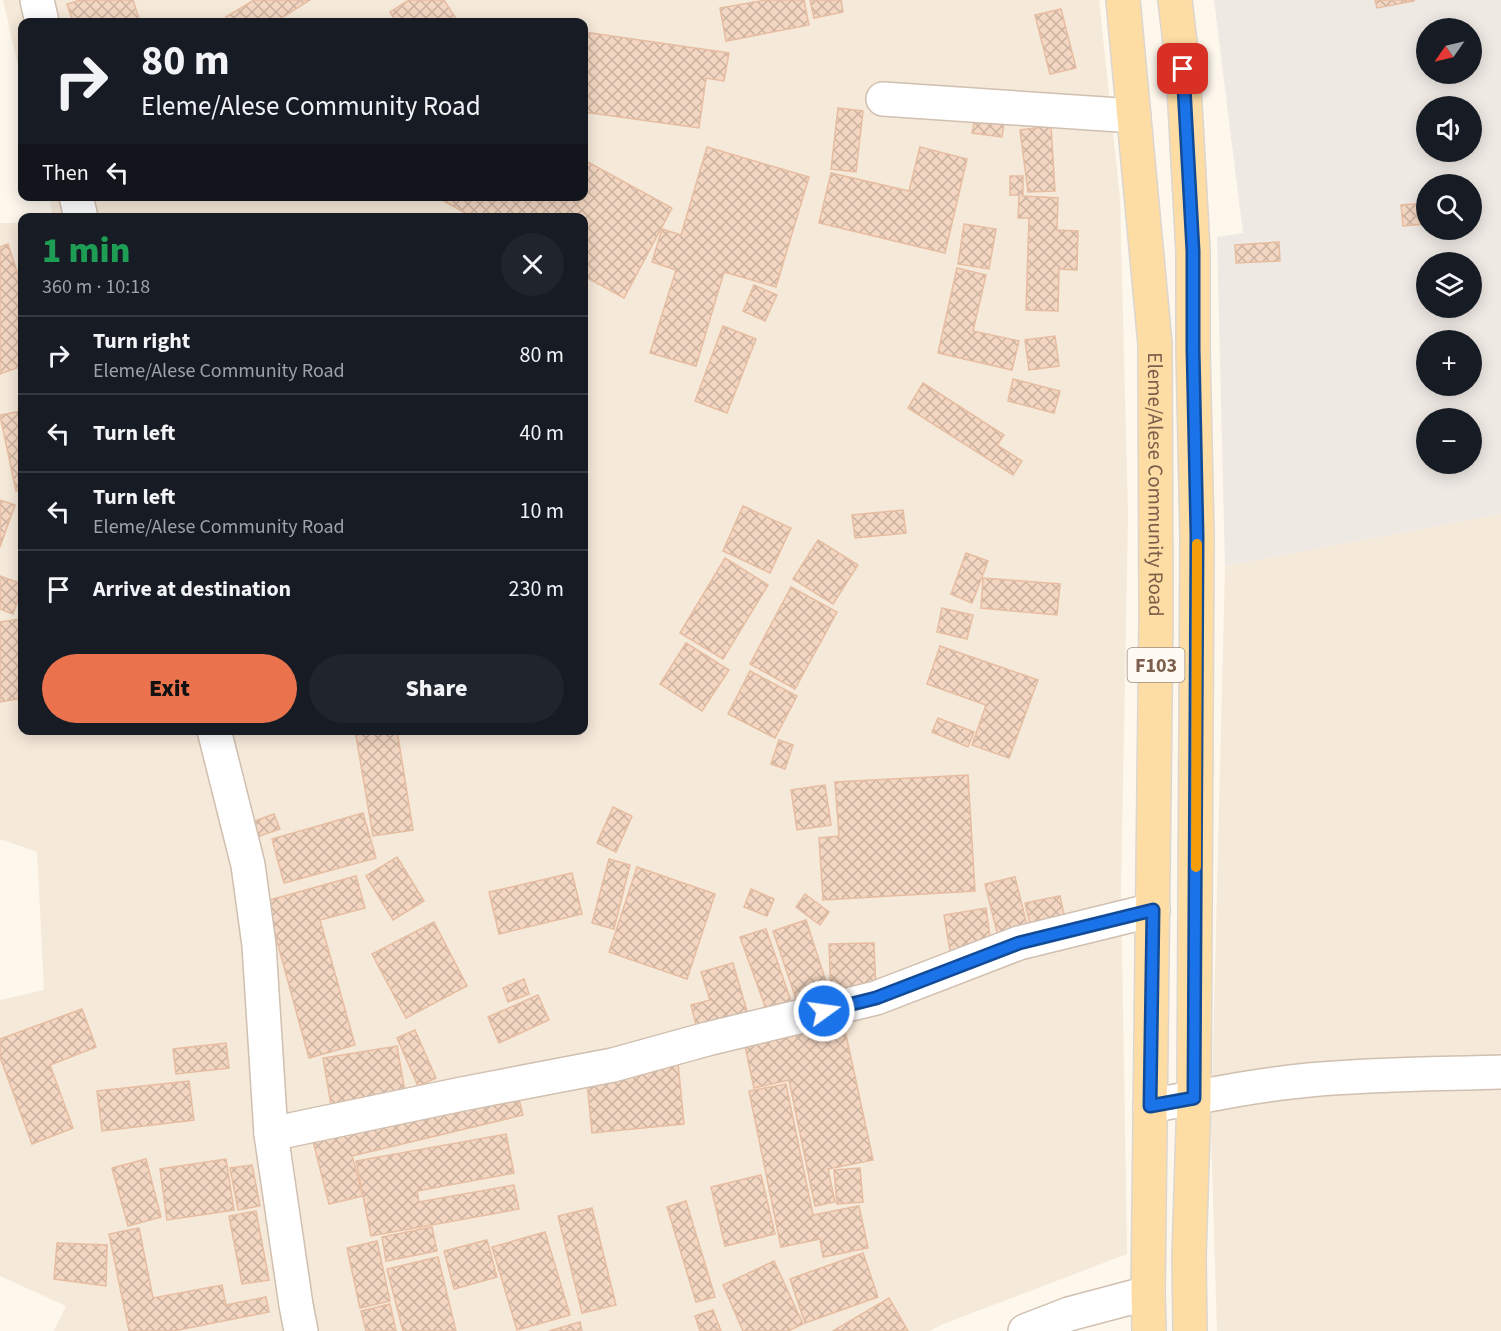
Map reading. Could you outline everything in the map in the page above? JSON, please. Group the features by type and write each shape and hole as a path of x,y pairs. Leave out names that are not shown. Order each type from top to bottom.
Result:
{"main road":[{"name":"Eleme/Alese Community Road","path":"1123,0 1155,344 1156,618 1149,1331"},
{"name":"Eleme/Alese Community Road","path":"1175,0 1183,69 1193,251 1197,536 1194,1098 1189,1256 1190,1331"}],"street":[{"path":"37,0 41,18"},
{"path":"883,99 1134,116"},
{"path":"215,735 248,865 264,1003 271,1134 296,1305 302,1331"},
{"path":"271,1134 613,1065 706,1039 876,998 1019,943 1153,910"},
{"path":"1150,1106 1266,1085 1309,1080 1409,1074 1501,1072"},
{"path":"1025,1331 1069,1314 1148,1293"}],"shaded area":[{"path":"3,0 1099,0 1120,199 1128,515 1121,890 1127,1254 930,1331 54,1331 66,1306 0,1276 0,1000 44,990 37,852 0,839 0,223 18,223 18,735 588,735 588,213 52,213 50,201 588,201 588,18 18,18 18,66"},
{"path":"1214,0 1501,0 1501,514 1225,566 1217,237 1243,233"},
{"path":"1501,514 1501,1331 1217,1331 1211,1134 1225,566"}],"building":[{"path":"81,0 133,0 139,18 72,18 67,4"},
{"path":"254,0 310,0 281,18 226,17"},
{"path":"409,0 444,0 455,18 394,18 390,12"},
{"path":"766,0 804,0 809,25 726,41 720,8"},
{"path":"810,0 841,0 843,12 814,18"},
{"path":"1375,0 1414,0 1414,1 1377,8"},
{"path":"1061,9 1076,68 1050,74 1035,15"},
{"path":"588,33 729,53 724,81 706,78 699,128 588,113"},
{"path":"838,108 863,111 856,172 831,169"},
{"path":"976,112 1005,116 1002,137 972,133"},
{"path":"1051,126 1055,191 1028,192 1020,130"},
{"path":"707,147 809,177 776,287 724,272 696,366 650,353 676,270 652,262 662,229 681,235"},
{"path":"920,147 967,159 945,253 819,223 831,173 909,191"},
{"path":"588,162 672,208 624,298 588,278 588,213 465,213 444,201 588,201"},
{"path":"1010,176 1023,176 1023,196 1058,198 1057,230 1078,231 1077,270 1059,269 1058,311 1026,310 1029,218 1018,218 1019,195 1010,195"},
{"path":"1416,204 1416,225 1403,226 1401,205"},
{"path":"964,224 996,229 989,269 958,264"},
{"path":"1279,242 1280,261 1236,263 1235,245"},
{"path":"8,244 18,275 18,367 0,374 0,247"},
{"path":"957,268 986,275 973,331 1019,341 1012,370 938,353"},
{"path":"754,285 777,295 765,321 743,311"},
{"path":"723,326 756,339 727,413 695,401"},
{"path":"1055,336 1059,366 1029,370 1025,340"},
{"path":"1013,379 1060,391 1054,413 1008,401"},
{"path":"923,383 1004,435 997,445 1022,461 1013,475 908,408"},
{"path":"18,412 18,490 16,491 0,415"},
{"path":"0,500 15,505 0,547"},
{"path":"743,506 791,528 770,573 723,551"},
{"path":"903,510 906,533 855,538 852,515"},
{"path":"818,540 858,565 833,604 793,579"},
{"path":"966,553 988,561 972,603 951,594"},
{"path":"725,558 768,585 723,659 680,633"},
{"path":"0,576 18,583 18,600 13,614 0,609"},
{"path":"983,578 1060,584 1057,615 981,608"},
{"path":"791,587 837,612 795,689 750,664"},
{"path":"942,608 973,615 967,639 937,632"},
{"path":"18,619 18,699 0,702 0,622"},
{"path":"686,643 729,670 702,711 660,684"},
{"path":"940,646 1038,680 1009,758 972,745 986,705 927,684"},
{"path":"750,671 797,696 775,738 728,714"},
{"path":"938,718 974,732 968,747 932,732"},
{"path":"356,735 398,735 413,830 373,836"},
{"path":"779,740 793,745 785,769 771,764"},
{"path":"968,775 975,891 823,900 819,838 839,836 835,782"},
{"path":"825,785 831,825 797,830 791,790"},
{"path":"613,807 632,816 616,852 597,843"},
{"path":"363,813 376,858 284,883 272,839"},
{"path":"274,814 280,829 254,838 249,823"},
{"path":"397,857 424,901 393,920 366,876"},
{"path":"609,859 630,865 614,929 592,923"},
{"path":"637,867 715,894 687,979 609,952"},
{"path":"572,873 582,914 499,934 489,892"},
{"path":"356,876 365,908 320,920 355,1045 309,1058 266,901"},
{"path":"1015,877 1030,937 1000,944 985,884"},
{"path":"751,889 774,899 767,916 744,907"},
{"path":"805,894 829,912 820,925 796,907"},
{"path":"1060,896 1067,929 1033,936 1025,903"},
{"path":"986,908 992,951 951,957 944,915"},
{"path":"806,920 829,991 797,1002 773,931"},
{"path":"434,922 467,986 406,1018 372,954"},
{"path":"766,929 791,1001 766,1009 740,937"},
{"path":"874,943 876,993 831,995 829,944"},
{"path":"733,963 749,1018 698,1033 691,1005 710,1000 701,972"},
{"path":"524,979 529,994 508,1002 503,988"},
{"path":"538,995 549,1020 499,1043 488,1017"},
{"path":"82,1009 96,1047 50,1065 73,1128 32,1144 0,1057 0,1039"},
{"path":"842,1016 873,1160 828,1169 835,1202 815,1206 789,1080 754,1088 743,1037"},
{"path":"415,1030 436,1078 418,1086 397,1038"},
{"path":"226,1043 229,1068 176,1074 173,1049"},
{"path":"397,1046 405,1092 331,1105 323,1058"},
{"path":"678,1063 684,1124 592,1133 586,1072"},
{"path":"189,1081 194,1120 102,1131 97,1091"},
{"path":"786,1084 813,1215 859,1206 868,1248 823,1257 820,1239 781,1247 749,1091"},
{"path":"517,1092 523,1115 352,1156 363,1196 329,1204 313,1141"},
{"path":"506,1134 514,1173 417,1191 419,1202 514,1185 519,1209 371,1236 356,1161"},
{"path":"146,1159 161,1217 128,1226 112,1168"},
{"path":"226,1159 234,1210 167,1220 160,1169"},
{"path":"252,1165 260,1206 238,1210 230,1168"},
{"path":"860,1168 863,1202 837,1204 834,1170"},
{"path":"761,1175 775,1234 725,1246 711,1187"},
{"path":"686,1201 715,1297 696,1302 667,1207"},
{"path":"592,1208 616,1305 582,1313 558,1216"},
{"path":"256,1211 269,1280 242,1284 229,1216"},
{"path":"432,1227 437,1251 386,1261 382,1237"},
{"path":"139,1228 153,1298 222,1285 226,1305 266,1297 269,1312 173,1331 129,1331 109,1234"},
{"path":"545,1232 570,1315 517,1330 492,1247"},
{"path":"487,1240 497,1277 454,1289 444,1251"},
{"path":"377,1241 390,1301 360,1308 347,1248"},
{"path":"57,1243 107,1245 106,1286 54,1279"},
{"path":"863,1253 878,1297 805,1323 790,1279"},
{"path":"438,1257 456,1331 403,1331 387,1269"},
{"path":"774,1261 803,1324 788,1331 743,1331 723,1285"},
{"path":"889,1298 908,1331 833,1331"},
{"path":"390,1304 396,1331 366,1331 361,1311"},
{"path":"713,1310 721,1331 700,1331 695,1316"},
{"path":"580,1322 582,1331 549,1331"}],"slow traffic":[{"path":"1196,867 1197,544"}],"route":[{"path":"824,1011 876,998 1019,943 1153,910 1150,1106 1194,1098 1197,536 1193,251 1183,69"}]}
